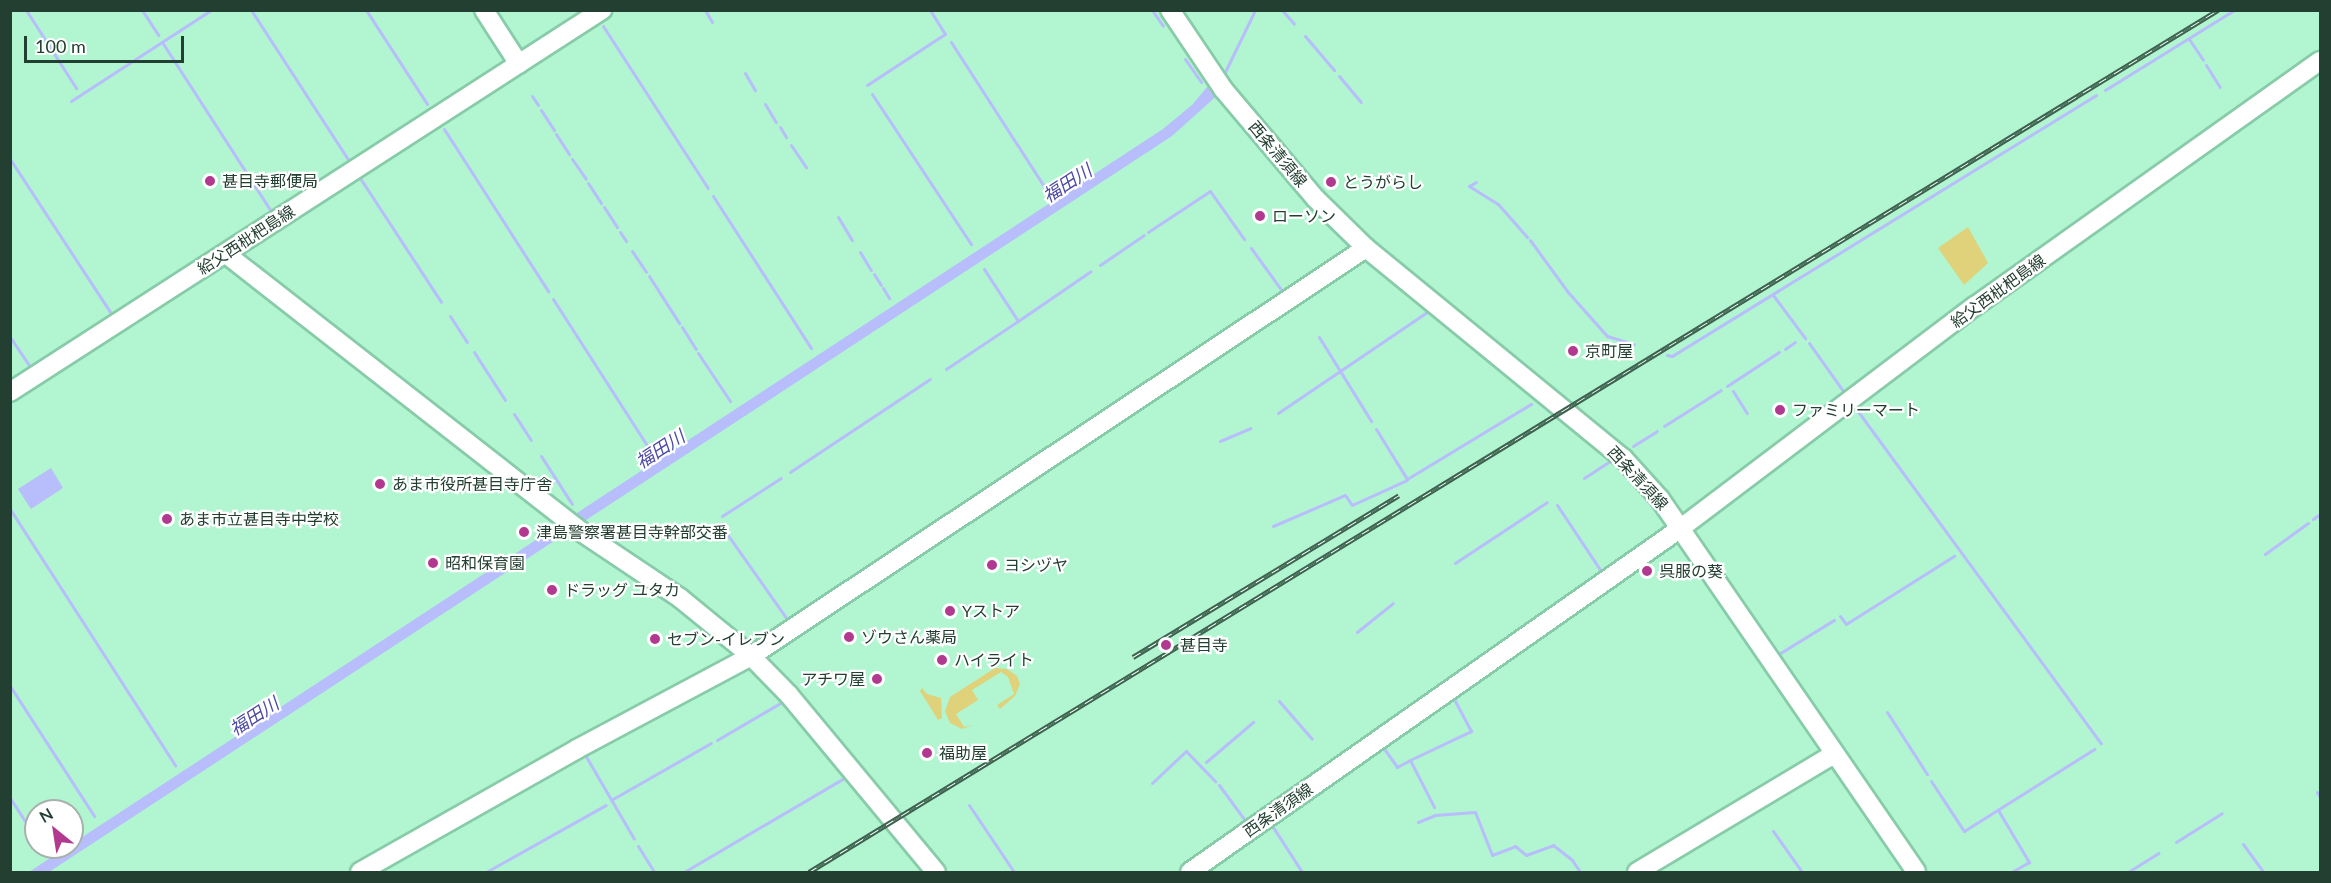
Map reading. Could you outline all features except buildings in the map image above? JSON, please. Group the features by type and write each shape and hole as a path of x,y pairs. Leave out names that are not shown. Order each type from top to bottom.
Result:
{"main road":[{"path":"484,10 519,64"},
{"name":"給父西枇杷島線","path":"10,392 602,10"},
{"name":"西条清須線","path":"1170,10 1219,84 1315,198 1366,248 1623,458 1681,528 1190,873"},
{"name":"給父西枇杷島線","path":"1681,528 1975,306 2320,61"},
{"path":"360,873 577,749 751,656 1366,248"},
{"path":"226,254 573,526 680,598 751,656 789,695 936,873"},
{"path":"1681,528 1916,873"},
{"path":"1637,873 1834,754"}],"shaded area":[{"path":"1968,227 1988,263 1964,285 1938,248"},
{"path":"995,668 1007,669 1017,676 1020,684 1015,696 1000,709 997,705 1014,694 1008,677 1001,672 972,690 978,700 956,714 964,727 973,725 962,729 950,723 945,711 950,697"},
{"path":"922,688 927,694 941,698 942,718 938,720 920,691"}],"water":[{"path":"1213,80 1221,92 1172,136 84,849 84,836 1163,129 1192,105"},
{"path":"51,468 63,488 31,509 18,489"},
{"path":"49,859 69,859 49,872 29,872"}],"waterway":[{"path":"26,10 76,88"},
{"path":"142,10 158,35"},
{"path":"71,101 211,10"},
{"path":"251,10 349,161"},
{"path":"366,10 427,104"},
{"path":"705,10 712,22"},
{"path":"867,85 945,34 930,10"},
{"path":"1152,10 1163,26"},
{"name":"福田川","path":"1223,76 1255,10"},
{"path":"1282,10 1294,24"},
{"path":"2105,90 2234,10"},
{"path":"603,26 708,188"},
{"path":"1305,36 1334,70"},
{"path":"2189,39 2203,60"},
{"path":"162,42 271,211"},
{"path":"951,42 1049,194"},
{"path":"1185,59 1201,82"},
{"path":"2206,65 2220,87"},
{"path":"745,73 755,90"},
{"path":"1339,76 1361,102"},
{"path":"872,94 971,244"},
{"path":"1667,355 1672,356 2096,95"},
{"path":"532,96 538,105"},
{"path":"765,104 776,122"},
{"path":"541,110 554,130"},
{"path":"780,127 786,137"},
{"path":"444,129 548,291"},
{"path":"556,134 569,154"},
{"path":"791,145 806,167"},
{"path":"10,159 112,315"},
{"path":"572,159 586,179"},
{"path":"360,178 441,302"},
{"path":"1476,182 1469,186 1498,204 1527,237"},
{"path":"588,183 601,203"},
{"path":"1148,232 1210,191 1244,239"},
{"path":"713,196 811,348"},
{"path":"604,207 617,227"},
{"path":"838,217 852,240"},
{"path":"620,232 626,241"},
{"path":"1100,265 1144,235"},
{"path":"1530,240 1567,291 1607,336 1634,344"},
{"path":"1251,248 1282,291"},
{"path":"632,251 646,272"},
{"path":"860,252 871,270"},
{"path":"946,369 1018,321 984,269"},
{"path":"1018,321 1091,271"},
{"path":"874,274 881,285"},
{"path":"649,276 679,323"},
{"path":"883,288 889,298"},
{"path":"1773,295 1805,338"},
{"path":"553,299 652,453"},
{"path":"1278,413 1430,310"},
{"path":"450,316 467,342"},
{"path":"682,327 696,349"},
{"path":"10,337 29,365"},
{"path":"1319,337 1371,421"},
{"path":"1785,349 1795,342"},
{"path":"1809,343 1846,395"},
{"path":"474,352 505,400"},
{"path":"1727,386 1779,352"},
{"path":"698,353 730,401"},
{"path":"790,472 930,379"},
{"path":"1664,426 1721,390"},
{"path":"1733,391 1747,413"},
{"path":"1376,429 1407,479 1531,404"},
{"path":"1854,406 2101,743"},
{"path":"514,414 531,440"},
{"path":"1220,441 1250,428"},
{"path":"1633,446 1657,431"},
{"path":"541,456 572,504"},
{"path":"1584,478 1610,461"},
{"path":"722,516 781,478"},
{"path":"1273,526 1345,495 1352,505 1407,480"},
{"path":"1455,563 1547,502"},
{"path":"1557,505 1603,574"},
{"path":"10,509 175,765"},
{"path":"2313,519 2320,514"},
{"path":"2265,554 2308,523"},
{"path":"720,524 787,619"},
{"path":"1840,616 1846,624 1954,556"},
{"path":"1357,632 1393,603"},
{"path":"1777,655 1834,620"},
{"path":"10,686 94,816"},
{"path":"1410,760 1471,731 1452,696"},
{"path":"1279,701 1312,739"},
{"path":"717,740 782,702"},
{"path":"1887,712 1927,774"},
{"path":"1206,762 1253,722"},
{"path":"611,800 711,743"},
{"path":"1382,746 1397,767 1410,760 1434,807"},
{"path":"1931,781 1964,831 2094,749"},
{"path":"1152,783 1186,751 1215,781"},
{"path":"584,753 634,839"},
{"path":"684,872 846,777"},
{"path":"1219,785 1247,823"},
{"path":"2317,792 2320,797"},
{"path":"10,798 24,820"},
{"path":"486,872 606,805"},
{"path":"969,805 1014,872"},
{"path":"1998,810 2029,862 2012,872"},
{"path":"1418,822 1435,815 1475,812 1492,855 1515,846 1526,855 1553,845 1572,860 1580,872"},
{"path":"2176,842 2222,813"},
{"path":"1271,824 1302,872"},
{"path":"1773,831 1802,872"},
{"path":"2243,844 2263,872"},
{"path":"638,846 654,872"},
{"path":"2128,872 2159,853"}],"railway":[{"path":"809,872 2218,10"},
{"path":"1133,657 1399,495"}],"place":[{"name":"甚目寺郵便局","path":"210,181"},
{"name":"とうがらし","path":"1331,182"},
{"name":"ローソン","path":"1260,216"},
{"name":"京町屋","path":"1573,351"},
{"name":"ファミリーマート","path":"1780,410"},
{"name":"あま市役所甚目寺庁舎","path":"380,484"},
{"name":"あま市立甚目寺中学校","path":"167,519"},
{"name":"津島警察署甚目寺幹部交番","path":"524,532"},
{"name":"昭和保育園","path":"433,563"},
{"name":"ヨシヅヤ","path":"992,565"},
{"name":"呉服の葵","path":"1647,571"},
{"name":"ドラッグ ユタカ","path":"552,590"},
{"name":"Yストア","path":"950,611"},
{"name":"ゾウさん薬局","path":"849,637"},
{"name":"セブン-イレブン","path":"655,639"},
{"name":"甚目寺","path":"1166,645"},
{"name":"ハイライト","path":"942,660"},
{"name":"アチワ屋","path":"877,679"},
{"name":"福助屋","path":"927,753"}]}
